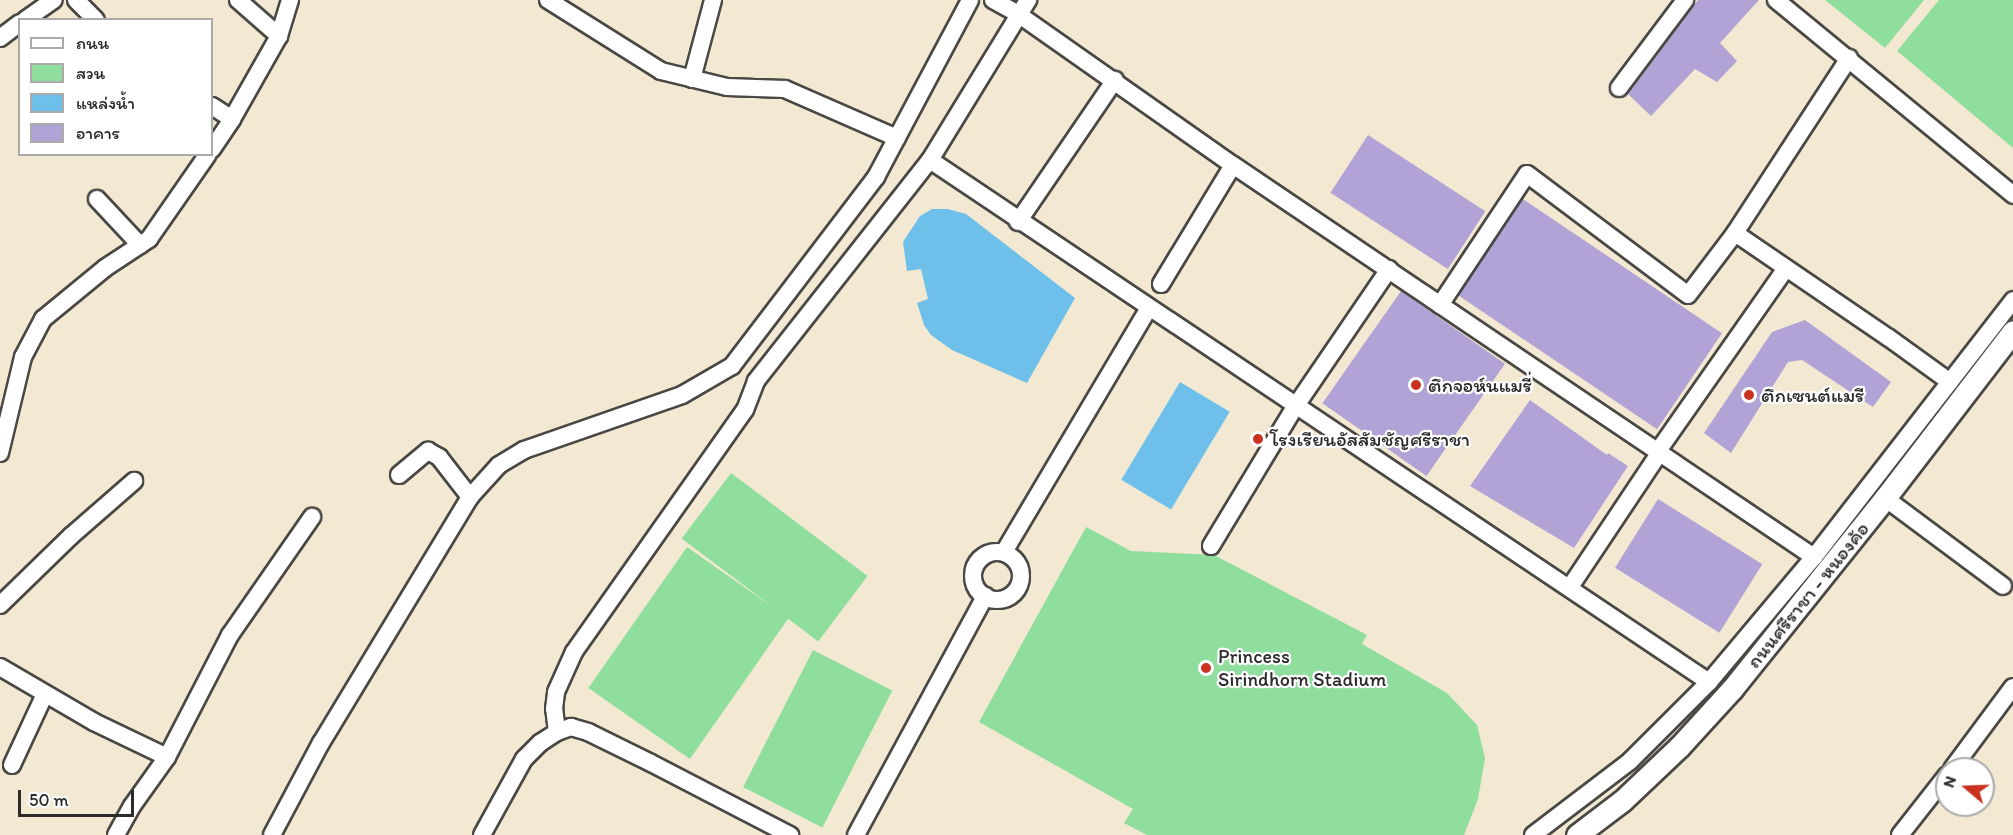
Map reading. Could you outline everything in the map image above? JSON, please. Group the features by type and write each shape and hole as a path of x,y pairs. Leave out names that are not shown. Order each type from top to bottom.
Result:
{"main road":[{"name":"ถนนศรีราชา - หนองค้อ","path":"1576,835 1622,801 1679,747 1732,689 1885,498 2013,331"}],"street":[{"path":"28,18 54,0"},
{"path":"76,0 94,18"},
{"path":"238,0 279,36"},
{"path":"213,148 232,119 279,36 290,0"},
{"path":"548,0 661,71 727,87 785,89 897,138"},
{"path":"692,79 712,0"},
{"path":"272,835 321,743 470,497 499,465 524,450 682,395 732,366 876,177 970,0"},
{"path":"993,0 1018,14 1233,165 1814,557"},
{"path":"557,732 554,709 556,692 574,652 745,410 756,381 930,160 1028,0"},
{"path":"1619,88 1684,0"},
{"path":"1776,0 2013,195"},
{"path":"0,38 18,24"},
{"path":"1440,305 1527,174 1688,295 1735,233 1849,58"},
{"path":"1018,222 1115,80"},
{"path":"213,107 232,119"},
{"path":"0,453 23,357 44,319 105,268 149,239 206,156"},
{"path":"930,160 1018,222 1295,407 1570,586 1709,682"},
{"path":"1161,284 1233,165"},
{"path":"97,199 140,245"},
{"path":"1735,233 1950,382"},
{"path":"1570,586 1659,451 1786,267"},
{"path":"1210,546 1295,407 1389,269"},
{"path":"1533,835 1630,761 1709,682 1814,557 2013,300"},
{"path":"1004,552 1148,309"},
{"path":"399,475 428,451 439,457 470,497"},
{"path":"0,605 71,536 134,480"},
{"path":"1885,498 2003,586"},
{"path":"116,835 132,806 167,757 230,635 312,517"},
{"path":"1004,552 1017,561 1020,569 1019,585 1015,592 1001,600 985,596 975,585 974,570 977,563 989,553 1004,552"},
{"path":"856,835 985,596"},
{"path":"0,668 94,722 167,757"},
{"path":"1961,757 2013,687"},
{"path":"12,765 45,694"},
{"path":"482,835 524,759 540,743 557,732 572,727 588,732 758,828 790,835"},
{"path":"1900,835 1935,790"}],"green space":[{"path":"1825,0 1924,0 1885,48"},
{"path":"1939,0 2013,0 2013,148 1897,51"},
{"path":"731,473 868,576 818,641 682,538"},
{"name":"Princess Sirindhorn Stadium","path":"1086,527 1131,551 1214,555 1367,635 1362,644 1447,693 1477,725 1485,758 1478,799 1464,835 1147,835 1124,823 1133,809 979,722"},
{"path":"687,547 789,618 690,759 588,688"},
{"path":"813,650 892,690 822,828 743,787"}],"water":[{"path":"932,209 948,209 966,214 1075,298 1027,383 952,350 931,335 924,325 917,303 928,299 921,269 907,271 903,242 920,216"},
{"path":"1180,382 1230,412 1171,510 1121,480"}],"building":[{"path":"1698,0 1759,0 1720,43 1737,61 1717,82 1695,69 1651,116 1628,94"},
{"path":"1368,135 1485,211 1448,269 1330,193"},
{"path":"1523,199 1722,333 1657,429 1458,295"},
{"name":"ตึกจอห์นแมรี่","path":"1401,291 1505,364 1426,476 1322,403"},
{"name":"ตึกเซนต์แมรี","path":"1805,320 1891,382 1873,407 1802,360 1788,362 1731,453 1704,433 1772,332"},
{"path":"1530,400 1607,455 1608,453 1628,466 1574,548 1470,486"},
{"path":"1658,499 1762,564 1719,633 1615,568"}],"place":[{"name":"ตึกจอห์นแมรี่","path":"1416,385"},
{"name":"ตึกเซนต์แมรี","path":"1749,395"},
{"name":"โรงเรียนอัสสัมชัญศรีราชา","path":"1258,439"},
{"name":"Princess Sirindhorn Stadium","path":"1206,668"}]}
